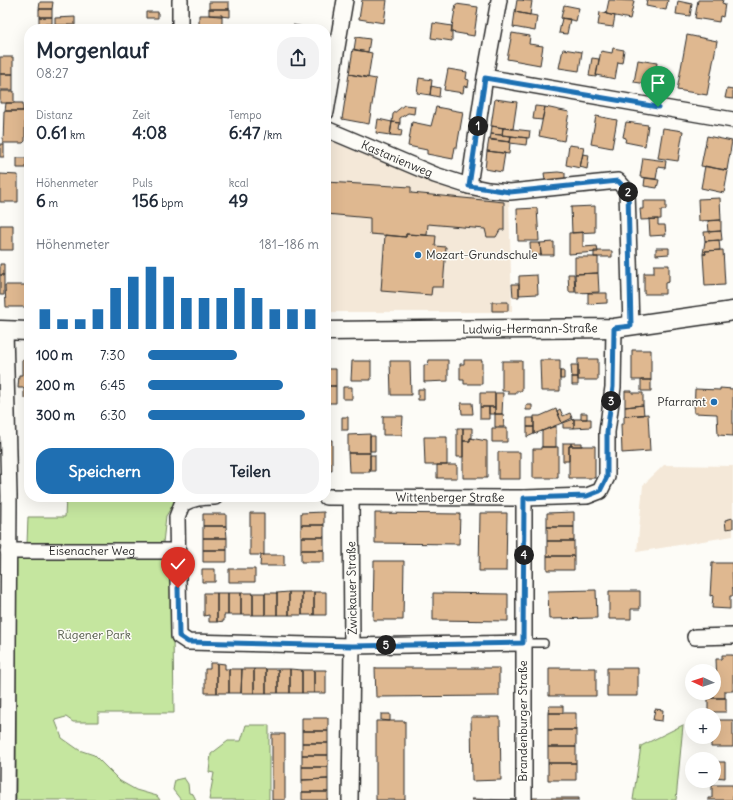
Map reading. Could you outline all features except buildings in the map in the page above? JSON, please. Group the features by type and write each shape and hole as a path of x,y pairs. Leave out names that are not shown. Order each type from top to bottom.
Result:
{"street":[{"path":"180,0 180,24"},
{"path":"331,83 345,0"},
{"path":"469,186 498,0"},
{"path":"485,78 733,120"},
{"name":"Kastanienweg","path":"331,131 435,175 469,186 510,192 618,181 628,191 631,326"},
{"name":"Ludwig-Hermann-Straße","path":"331,331 614,328 733,311"},
{"name":"Wittenberger Straße","path":"331,497 524,498 587,496 600,491 607,477 607,432 613,387 614,328"},
{"path":"7,800 4,620 8,551 4,496 3,330 24,331"},
{"name":"Zwickauer Straße","path":"350,800 352,646 351,497"},
{"name":"Brandenburger Straße","path":"524,498 524,799"},
{"path":"186,502 182,504 177,517 176,551 179,636 188,642 352,646 523,643"},
{"name":"Eisenacher Weg","path":"8,551 176,551"},
{"path":"695,637 733,636"}],"lane":[{"path":"523,643 544,643"}],"shaded area":[{"name":"Mozart-Grundschule","path":"331,141 462,194 509,197 512,312 331,312"},
{"path":"664,465 733,466 733,536 637,552 643,485"}],"green space":[{"path":"66,502 175,502 166,516 163,543 27,544 28,517 65,517"},
{"name":"Rügener Park","path":"172,556 174,713 98,713 98,722 73,722 66,717 55,720 62,738 79,750 94,755 120,781 136,790 157,796 160,800 16,800 16,557"},
{"path":"246,725 269,725 269,800 209,800 214,773 209,772 211,754 228,741 241,741"},
{"path":"683,725 676,800 633,800 641,746"},
{"path":"184,778 188,784 189,793 193,794 196,800 181,800 173,790 175,780"}],"place":[{"name":"Mozart-Grundschule","path":"418,255"},
{"name":"Pfarramt","path":"714,402"}],"route":[{"path":"178,588 179,636 188,642 352,646 523,643 524,498 587,496 600,491 607,477 607,432 613,387 614,328 631,326 628,191 618,181 510,192 488,190 469,186 485,78 658,107"}]}
